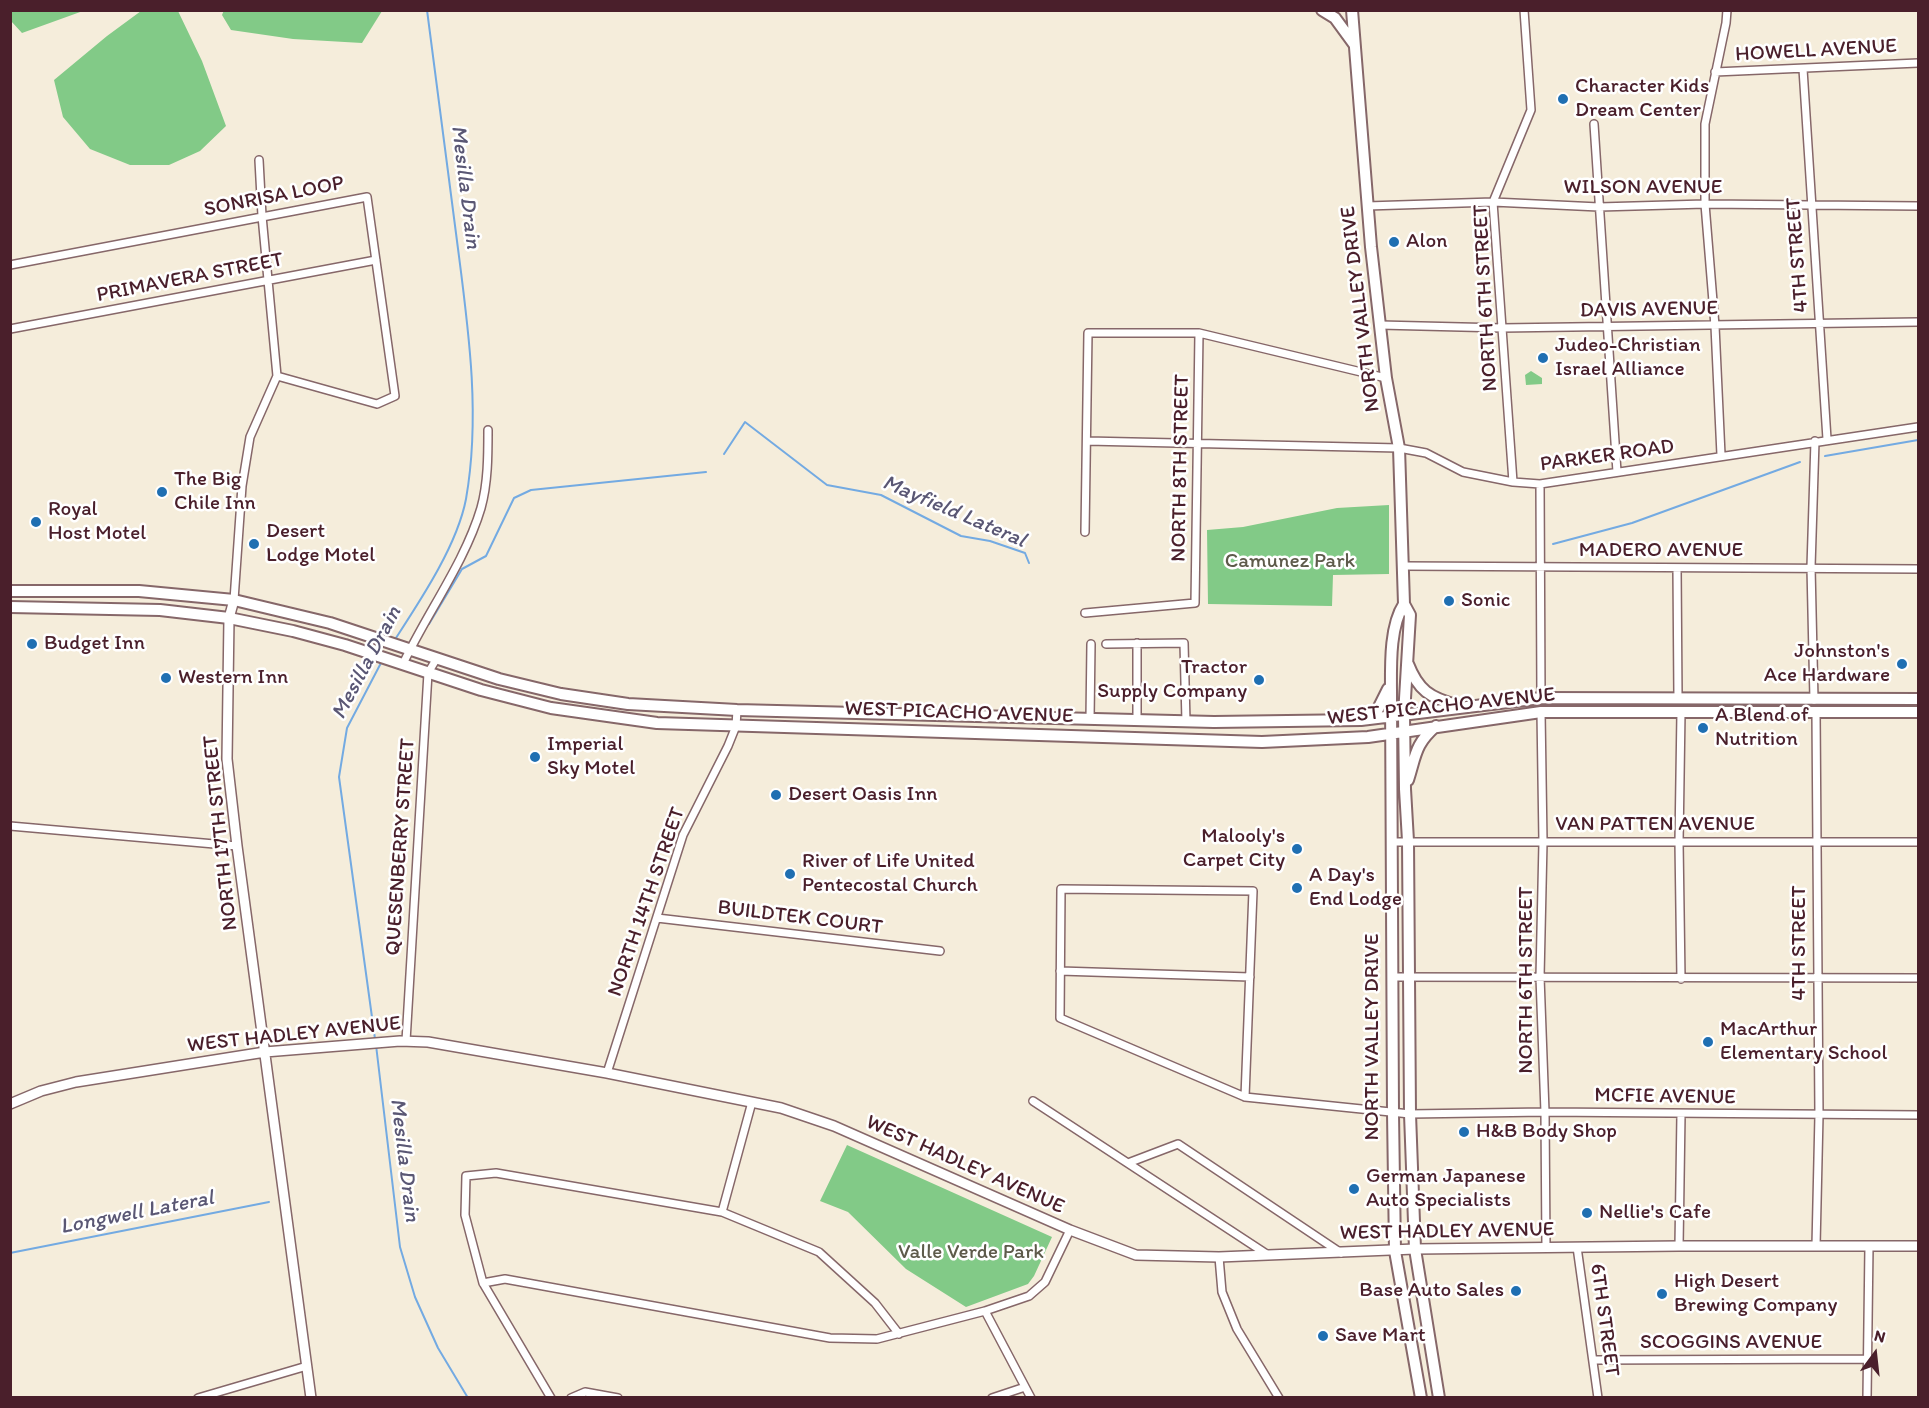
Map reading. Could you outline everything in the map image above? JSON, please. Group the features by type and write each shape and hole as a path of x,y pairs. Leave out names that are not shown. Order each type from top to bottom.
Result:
{"main road":[{"path":"1322,10 1335,18 1355,46"},
{"name":"NORTH VALLEY DRIVE","path":"1353,10 1367,206 1386,378 1399,448 1404,603 1410,615 1404,716 1408,842 1410,1114 1415,1249 1439,1398"},
{"name":"WEST PICACHO AVENUE","path":"10,591 139,591 234,600 330,622 499,679 561,694 628,704 737,710 1186,722 1361,720 1541,698 1918,699"},
{"name":"NORTH VALLEY DRIVE","path":"1404,603 1397,615 1391,680 1395,1251 1421,1398"},
{"name":"WEST PICACHO AVENUE","path":"10,607 160,610 230,618 293,630 481,690 551,708 657,723 1262,741 1368,737 1541,712 1918,712"},
{"path":"1407,660 1413,675 1424,690 1438,700 1463,707"},
{"path":"1361,720 1378,710 1391,680"},
{"path":"1405,789 1418,746 1436,726"},
{"path":"1368,737 1379,742 1391,762"}],"street":[{"name":"NORTH 6TH STREET","path":"1513,482 1493,202 1530,110 1524,10"},
{"path":"1721,455 1715,326 1705,204 1705,124 1727,10"},
{"name":"HOWELL AVENUE","path":"1715,72 1918,63"},
{"name":"4TH STREET","path":"1803,69 1827,440"},
{"path":"1594,124 1617,472"},
{"name":"NORTH 17TH STREET","path":"259,160 277,375 250,437 241,489 234,600 230,618 227,759 311,1398"},
{"name":"SONRISA LOOP","path":"10,265 367,197 395,396 377,404 277,375"},
{"name":"WILSON AVENUE","path":"1367,206 1493,202 1599,207 1705,204 1918,206"},
{"name":"PRIMAVERA STREET","path":"10,329 376,260"},
{"name":"DAVIS AVENUE","path":"1380,325 1502,328 1918,322"},
{"path":"1085,532 1088,333 1199,333 1386,378"},
{"name":"NORTH 8TH STREET","path":"1085,613 1195,603 1199,333"},
{"name":"PARKER ROAD","path":"1087,441 1399,448 1426,453 1463,472 1513,482 1540,484 1918,427"},
{"path":"403,664 468,542 481,507 488,463 489,430"},
{"path":"1814,700 1811,567 1815,441"},
{"path":"1540,484 1541,698"},
{"name":"MADERO AVENUE","path":"1404,566 1918,569"},
{"path":"1677,568 1678,698"},
{"path":"1137,643 1137,720"},
{"path":"1106,644 1184,643 1186,722"},
{"path":"1090,719 1091,644"},
{"name":"QUESENBERRY STREET","path":"406,1041 428,673 437,658"},
{"name":"NORTH 14TH STREET","path":"607,1073 683,834 736,726 737,710"},
{"name":"NORTH 6TH STREET","path":"1541,712 1543,842 1540,977 1545,1112 1546,1248"},
{"path":"1681,712 1679,842 1681,979"},
{"name":"4TH STREET","path":"1816,712 1819,1115 1816,1246"},
{"path":"10,826 237,846"},
{"name":"VAN PATTEN AVENUE","path":"1391,842 1918,842"},
{"path":"1245,1097 1254,891 1061,889 1060,971 1250,976"},
{"name":"BUILDTEK COURT","path":"657,918 940,951"},
{"name":"MCFIE AVENUE","path":"1060,971 1060,1018 1245,1097 1410,1114 1545,1112 1918,1115"},
{"path":"1392,977 1918,978"},
{"name":"WEST HADLEY AVENUE","path":"10,1104 42,1091 76,1082 265,1052 406,1041 447,1044 781,1108 834,1126 1070,1230 1136,1255 1219,1257 1415,1249 1918,1246"},
{"path":"1033,1101 1268,1255"},
{"path":"722,1212 752,1102"},
{"path":"1679,1246 1681,1114"},
{"path":"1128,1163 1178,1144 1342,1253"},
{"path":"551,1398 483,1283 465,1215 466,1176 496,1173 722,1212 819,1252 875,1303 899,1334"},
{"path":"483,1283 505,1279 830,1338 877,1339 985,1311 1029,1296 1045,1282 1070,1230"},
{"path":"1867,1398 1869,1246"},
{"name":"6TH STREET","path":"1577,1247 1598,1398"},
{"path":"1219,1257 1222,1292 1237,1329 1279,1398"},
{"path":"985,1311 1031,1398"},
{"name":"SCOGGINS AVENUE","path":"1594,1360 1868,1359"},
{"path":"198,1398 307,1366"},
{"path":"992,1398 1025,1387"},
{"path":"571,1398 585,1392 618,1398"}],"green space":[{"path":"11,10 83,11 22,33 11,21"},
{"path":"224,10 382,11 362,43 293,39 231,30 222,15"},
{"path":"141,11 178,11 202,61 226,126 200,151 169,165 130,165 90,149 63,117 54,80"},
{"path":"1531,371 1542,378 1542,384 1526,385 1525,375"},
{"name":"Camunez Park","path":"1389,505 1389,574 1333,575 1332,606 1208,604 1207,530 1243,527 1337,508"},
{"name":"Valle Verde Park","path":"847,1145 1052,1237 1034,1276 1028,1284 966,1307 906,1269 848,1212 820,1201"}],"waterway":[{"name":"Mesilla Drain","path":"394,641 436,573 455,535 466,499 472,435 473,402 469,338 427,10"},
{"name":"Mayfield Lateral","path":"724,454 745,422 827,485 881,495 961,536 990,541 1025,553 1029,563"},
{"path":"1825,456 1918,440"},
{"path":"1553,544 1632,523 1800,462"},
{"name":"Mayfield Lateral","path":"429,624 462,569 486,556 514,498 531,490 706,472"},
{"name":"Mesilla Drain","path":"375,1039 339,777 347,728 382,661"},
{"name":"Mesilla Drain","path":"376,1045 400,1247 415,1297 438,1348 468,1398"},
{"name":"Longwell Lateral","path":"10,1253 269,1202"}],"place":[{"name":"Character Kids Dream Center","path":"1563,99"},
{"name":"Alon","path":"1394,242"},
{"name":"Judeo-Christian Israel Alliance","path":"1543,358"},
{"name":"The Big Chile Inn","path":"162,492"},
{"name":"Royal Host Motel","path":"36,522"},
{"name":"Desert Lodge Motel","path":"254,544"},
{"name":"Sonic","path":"1449,601"},
{"name":"Budget Inn","path":"32,644"},
{"name":"Johnston's Ace Hardware","path":"1902,664"},
{"name":"Western Inn","path":"166,678"},
{"name":"Tractor Supply Company","path":"1259,680"},
{"name":"A Blend of Nutrition","path":"1703,728"},
{"name":"Imperial Sky Motel","path":"535,757"},
{"name":"Desert Oasis Inn","path":"776,795"},
{"name":"Malooly's Carpet City","path":"1297,849"},
{"name":"River of Life United Pentecostal Church","path":"790,874"},
{"name":"A Day's End Lodge","path":"1297,888"},
{"name":"MacArthur Elementary School","path":"1708,1042"},
{"name":"H&B Body Shop","path":"1464,1132"},
{"name":"German Japanese Auto Specialists","path":"1354,1189"},
{"name":"Nellie's Cafe","path":"1587,1213"},
{"name":"Base Auto Sales","path":"1516,1291"},
{"name":"High Desert Brewing Company","path":"1662,1294"},
{"name":"Save Mart","path":"1323,1336"}]}
